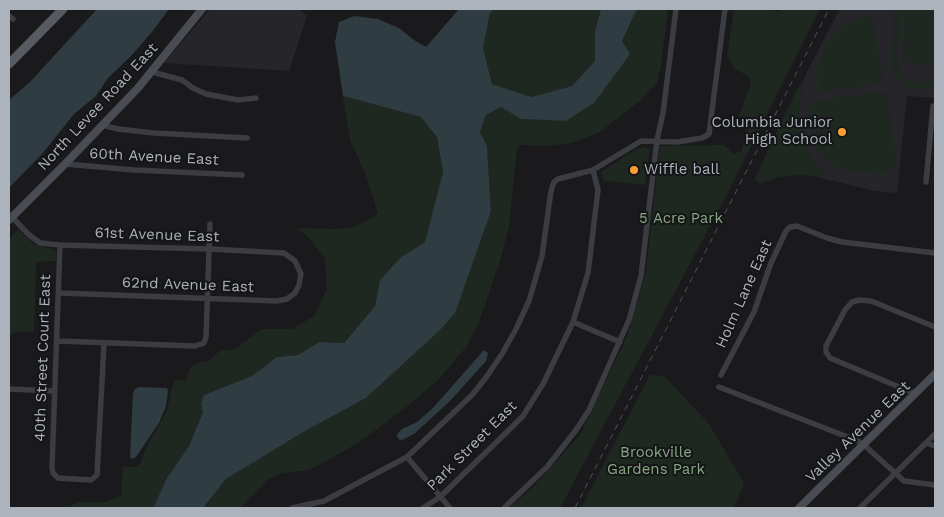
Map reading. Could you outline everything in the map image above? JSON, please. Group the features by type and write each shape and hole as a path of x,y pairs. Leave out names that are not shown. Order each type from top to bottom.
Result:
{"main road":[{"path":"9,64 63,9"}],"street":[{"name":"North Levee Road East","path":"10,218 102,126 152,72 202,9"},
{"path":"504,508 547,467 576,430 589,410 632,312 641,276 656,140 663,113 676,9"},
{"path":"292,508 324,501 407,457 472,394 502,354 516,329 537,278 554,182 558,179 593,170 640,141 677,142 702,138 709,134 725,9"},
{"path":"152,72 182,80 206,94 238,100 256,98"},
{"path":"926,182 931,167 934,106"},
{"path":"102,126 154,132 247,138"},
{"name":"60th Avenue East","path":"65,164 134,170 242,174"},
{"name":"Park Street East","path":"423,508 440,497 523,416 543,384 573,322 588,273 598,190 593,170"},
{"name":"61st Avenue East","path":"10,218 40,243 284,253 295,261 301,274"},
{"path":"57,340 195,346 204,343 206,337 210,224"},
{"name":"Holm Lane East","path":"721,375 754,312 778,247 786,231 792,226 797,226 842,242 935,253"},
{"name":"40th Street Court East","path":"60,245 54,390 53,473 61,479 91,480 97,475 104,343"},
{"name":"62nd Avenue East","path":"59,293 283,300 295,293 301,274"},
{"path":"916,394 833,359 826,353 826,346 845,310 852,302 859,300 871,301 935,327"},
{"path":"573,322 620,342"},
{"name":"Valley Avenue East","path":"799,508 935,374"},
{"path":"719,387 864,445 895,474 906,481 935,485"},
{"path":"9,389 54,390"},
{"path":"860,508 935,434"},
{"path":"926,443 935,446"},
{"path":"407,457 450,508"}],"shaded area":[{"path":"97,9 169,9 131,56 108,78 96,96 74,114 42,154 9,188 9,100 30,82"},
{"path":"210,9 298,9 307,16 289,71 164,63"},
{"path":"459,9 495,9 490,13 483,48 492,84 531,97 572,86 595,61 595,31 601,9 639,9 635,13 622,41 630,54 594,103 566,121 521,119 501,107 486,115 480,132 487,146 491,211 455,313 439,331 366,398 305,431 226,479 203,508 153,508 167,478 189,446 203,412 201,403 204,395 252,376 277,357 298,355 319,342 344,343 375,306 380,280 401,257 425,242 443,172 437,137 421,117 343,96 335,42 339,22 354,16 378,19 399,28 426,47"},
{"name":"Columbia Junior High School","path":"840,9 935,9 935,98 907,96 897,193 875,191 767,165 807,72"},
{"path":"484,350 488,353 486,361 451,400 414,434 402,440 398,439 398,433 417,422 432,409"},
{"path":"139,387 166,388 168,390 166,406 159,423 136,457 132,459 130,457 133,394 135,389"}],"green space":[{"path":"495,9 601,9 595,31 595,61 572,86 531,97 492,84 483,48 490,13"},
{"path":"639,9 668,9 657,83 642,99 600,132 572,143 550,146 520,145 517,149 509,227 499,264 479,322 466,347 439,379 409,405 361,441 332,458 309,470 282,473 270,478 240,508 203,508 226,479 305,431 366,398 439,331 469,271 491,211 487,146 480,132 486,115 501,107 521,119 566,121 594,103 635,13"},
{"name":"5 Acre Park","path":"734,9 770,9 777,12 781,9 820,9 729,190 560,508 509,508 534,486 580,435 628,334 646,272 660,146 724,145 733,154 741,152 748,130 739,116 751,83 749,77 734,68 727,56"},
{"path":"895,9 902,9 897,60 900,72 907,79 918,83 929,81 935,77 935,85 930,88 912,88 904,85 894,74 891,60"},
{"path":"906,9 935,9 935,66 902,62"},
{"path":"873,16 883,80 880,84 819,92 817,70 822,50 828,41 838,30 857,19"},
{"path":"803,84 799,116 803,141 815,162 827,173 828,177 799,175 778,177 761,184 754,180 799,85"},
{"path":"881,91 887,94 897,165 880,174 854,173 827,160 817,149 811,130 810,102"},
{"path":"343,96 421,117 437,137 443,172 425,242 401,257 380,280 375,306 343,343 319,342 298,355 277,357 252,376 204,395 201,403 203,412 189,446 167,478 153,508 68,508 77,502 106,502 121,496 123,467 137,467 140,464 146,448 167,411 175,380 186,380 191,367 208,361 221,350 234,350 262,329 293,329 315,315 327,289 325,258 307,236 297,228 336,229 355,227 378,214 366,175 350,140"},
{"path":"645,146 650,150 645,185 604,181 601,172 630,153"},
{"path":"18,230 35,245 53,249 56,252 56,261 36,262 34,332 15,332 9,337 9,239"},
{"name":"Brookville Gardens Park","path":"650,375 664,376 709,424 744,483 734,508 581,508"}],"railway":[{"path":"575,508 829,9"}],"place":[{"name":"Columbia Junior High School","path":"842,132"},
{"name":"Wiffle ball","path":"634,170"}]}
